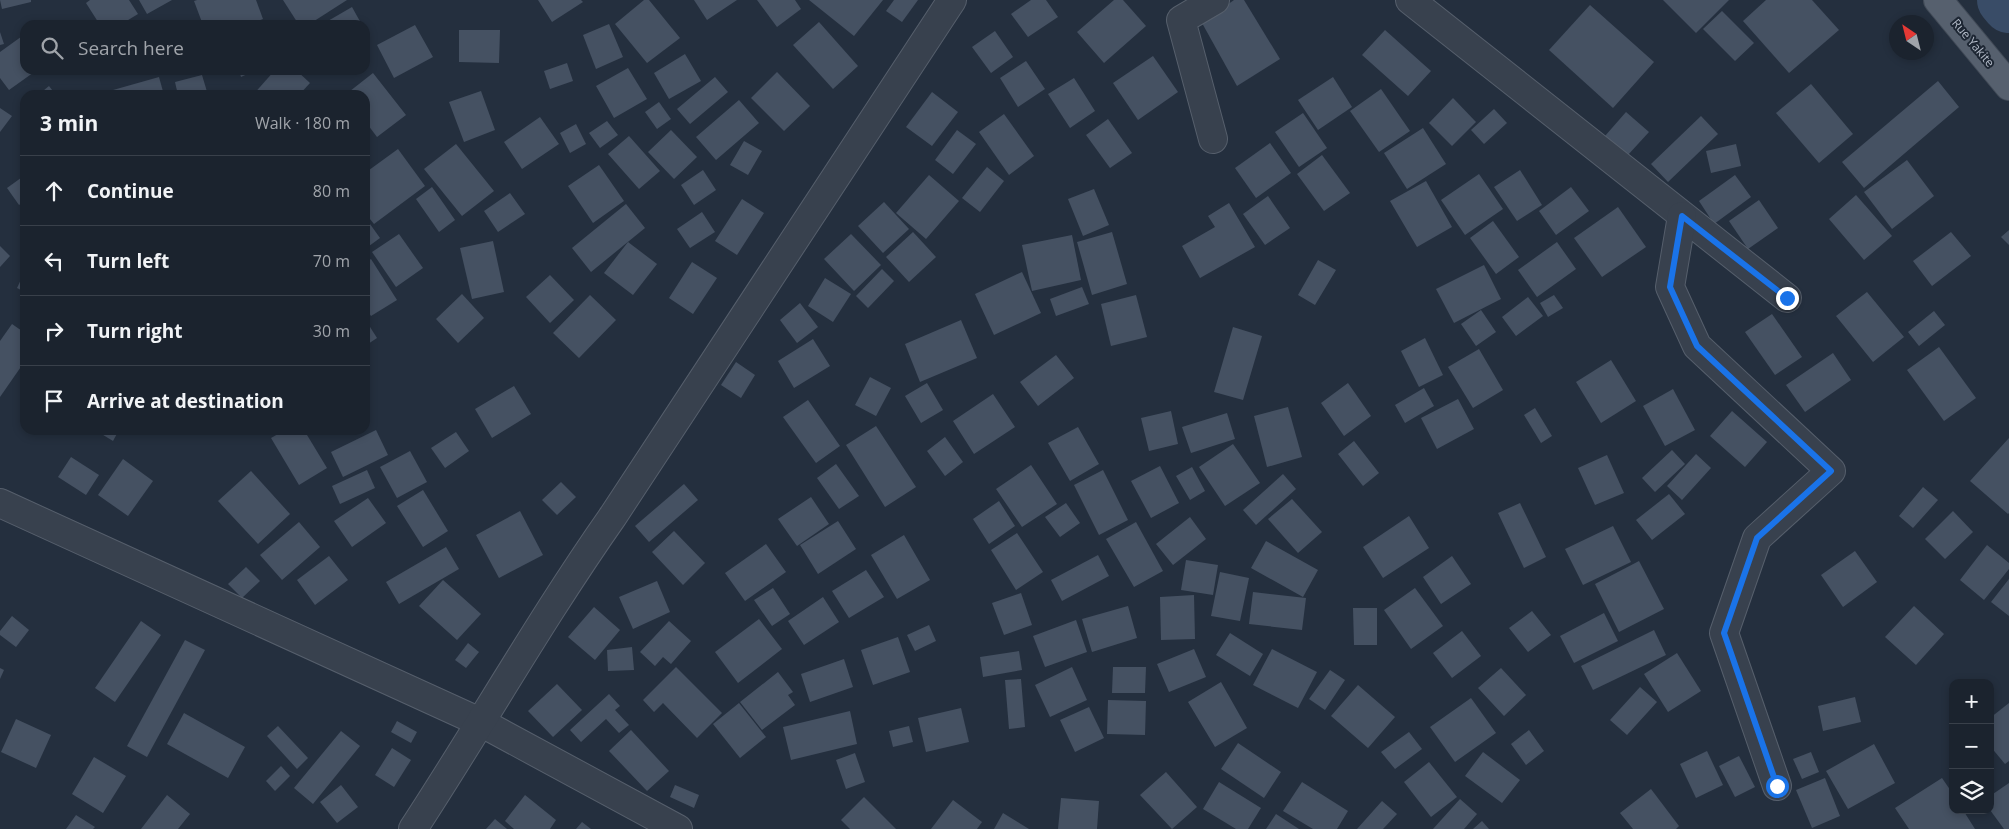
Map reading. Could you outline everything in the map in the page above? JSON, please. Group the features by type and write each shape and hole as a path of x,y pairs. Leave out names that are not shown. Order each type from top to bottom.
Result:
{"main road":[{"name":"Rue Yakite","path":"1938,0 2009,86"}],"street":[{"path":"413,829 482,723 578,566 613,516 952,0"},
{"path":"1213,139 1181,20 1215,0"},
{"path":"1410,0 1787,298"},
{"path":"1682,216 1670,287 1697,346 1831,471 1757,538 1724,633 1777,786"},
{"path":"0,503 482,723 678,829"}],"building":[{"path":"0,0 31,0 31,2 2,9"},
{"path":"90,0 129,0 138,14 128,20 97,20 86,3"},
{"path":"139,0 172,0 147,14"},
{"path":"256,0 263,19 201,20 194,1"},
{"path":"283,0 347,0 316,20 296,20"},
{"path":"538,0 581,0 583,2 552,22"},
{"path":"644,0 649,0 680,38 647,63 615,24"},
{"path":"694,0 737,0 707,20"},
{"path":"757,0 795,0 801,9 777,27"},
{"path":"809,0 883,0 854,36"},
{"path":"894,0 918,0 902,22 886,11"},
{"path":"1031,0 1046,0 1058,17 1028,37 1011,14"},
{"path":"1114,0 1123,0 1146,26 1104,63 1077,32"},
{"path":"1234,0 1244,0 1280,59 1237,86 1202,23"},
{"path":"1663,0 1729,0 1696,33"},
{"path":"1766,0 1812,0 1839,30 1789,73 1743,21"},
{"path":"1590,5 1654,62 1613,108 1549,50"},
{"path":"352,7 359,20 330,20"},
{"path":"1722,11 1754,43 1735,61 1703,29"},
{"path":"819,22 858,66 833,89 793,45"},
{"path":"609,24 623,57 596,69 583,35"},
{"path":"415,25 433,57 394,78 377,45"},
{"path":"459,30 500,30 499,63 459,62"},
{"path":"1385,30 1431,71 1408,96 1362,55"},
{"path":"995,31 1013,57 991,73 972,47"},
{"path":"0,32 4,44 0,45"},
{"path":"20,38 20,75 30,75 9,90 0,78 0,52"},
{"path":"685,54 701,81 669,99 654,73"},
{"path":"1153,56 1178,92 1138,120 1113,83"},
{"path":"1026,61 1045,89 1018,107 1000,78"},
{"path":"567,63 573,81 550,89 544,71"},
{"path":"628,68 647,99 614,118 596,86"},
{"path":"777,72 810,106 784,131 751,98"},
{"path":"373,73 406,115 377,137 370,128 370,90 351,90"},
{"path":"202,75 206,90 177,90 175,82"},
{"path":"271,75 301,75 310,83 304,90 257,90"},
{"path":"159,77 163,90 113,90"},
{"path":"715,77 728,92 690,124 677,109"},
{"path":"1333,77 1352,107 1318,130 1298,100"},
{"path":"1074,78 1095,111 1070,128 1048,94"},
{"path":"1938,81 1959,107 1864,188 1842,162"},
{"path":"1811,84 1853,134 1819,163 1776,113"},
{"path":"49,86 52,90 44,90"},
{"path":"1381,89 1410,131 1379,152 1350,111"},
{"path":"481,91 495,130 464,142 449,102"},
{"path":"932,92 958,112 932,146 906,127"},
{"path":"1453,98 1476,122 1452,146 1429,123"},
{"path":"739,100 759,123 716,160 696,137"},
{"path":"659,102 671,119 657,129 645,112"},
{"path":"0,108 12,116 0,132"},
{"path":"1494,109 1507,123 1484,144 1471,130"},
{"path":"1626,112 1649,132 1627,156 1605,136"},
{"path":"1303,113 1327,148 1299,167 1275,132"},
{"path":"1004,114 1034,156 1009,175 979,132"},
{"path":"1701,116 1718,134 1668,182 1651,164"},
{"path":"540,117 559,144 522,169 504,142"},
{"path":"1108,119 1132,153 1110,168 1086,135"},
{"path":"607,121 618,135 600,148 589,133"},
{"path":"576,124 586,144 570,153 560,133"},
{"path":"1423,128 1446,164 1407,189 1384,153"},
{"path":"671,130 697,157 674,179 648,152"},
{"path":"957,130 976,144 953,174 935,160"},
{"path":"629,136 660,171 639,189 608,154"},
{"path":"744,141 762,151 748,175 730,165"},
{"path":"1270,143 1291,173 1256,198 1235,168"},
{"path":"456,144 494,191 462,216 424,169"},
{"path":"1736,144 1741,166 1711,173 1706,151"},
{"path":"398,149 425,186 374,224 370,219 370,169"},
{"path":"1322,155 1350,193 1324,211 1297,174"},
{"path":"1907,160 1934,196 1892,229 1864,192"},
{"path":"599,165 624,201 593,223 568,186"},
{"path":"987,167 1004,181 980,212 962,198"},
{"path":"703,170 716,190 694,205 681,185"},
{"path":"1520,170 1542,205 1517,221 1494,187"},
{"path":"1479,174 1503,209 1465,235 1441,200"},
{"path":"929,175 959,201 926,239 896,213"},
{"path":"1735,175 1751,197 1714,224 1699,201"},
{"path":"20,179 20,204 19,205 7,188"},
{"path":"1426,181 1452,227 1417,247 1390,201"},
{"path":"432,187 455,220 439,232 416,199"},
{"path":"1571,187 1589,211 1556,235 1539,211"},
{"path":"1094,189 1109,225 1083,236 1068,199"},
{"path":"510,193 525,214 498,232 484,211"},
{"path":"1856,195 1892,236 1864,260 1829,219"},
{"path":"1268,196 1290,228 1265,245 1243,214"},
{"path":"742,199 764,213 737,255 715,241"},
{"path":"1759,200 1778,228 1748,249 1729,221"},
{"path":"884,202 909,229 883,253 858,226"},
{"path":"1229,203 1255,247 1200,278 1182,246 1215,227 1208,216"},
{"path":"626,204 645,228 591,272 572,248"},
{"path":"1618,207 1646,247 1602,277 1574,238"},
{"path":"702,212 715,232 690,248 677,229"},
{"path":"1493,221 1519,257 1496,274 1470,238"},
{"path":"370,224 380,238 370,245"},
{"path":"2009,230 2009,245 2001,237"},
{"path":"913,232 936,257 909,282 886,257"},
{"path":"1112,232 1127,284 1092,295 1077,242"},
{"path":"1951,232 1971,256 1932,286 1913,261"},
{"path":"399,234 423,268 396,287 372,252"},
{"path":"851,234 881,265 854,291 824,259"},
{"path":"1072,235 1081,280 1032,291 1022,245"},
{"path":"493,241 504,292 472,299 460,248"},
{"path":"628,242 657,264 633,295 604,273"},
{"path":"1557,242 1576,269 1537,297 1518,270"},
{"path":"0,246 10,256 0,267"},
{"path":"370,260 397,300 371,316 370,314"},
{"path":"1318,260 1336,270 1315,305 1298,295"},
{"path":"692,262 717,278 693,314 669,298"},
{"path":"1484,265 1501,299 1454,323 1436,289"},
{"path":"882,269 894,281 868,308 856,296"},
{"path":"1022,272 1041,313 994,335 975,294"},
{"path":"550,275 574,300 550,323 526,297"},
{"path":"825,278 851,294 833,322 808,306"},
{"path":"1082,287 1089,304 1056,316 1050,299"},
{"path":"1867,292 1904,337 1873,362 1836,316"},
{"path":"462,294 484,318 458,343 436,319"},
{"path":"590,295 616,320 579,358 553,333"},
{"path":"1136,295 1147,337 1111,346 1101,304"},
{"path":"1554,295 1563,308 1548,317 1540,303"},
{"path":"1528,297 1543,316 1516,336 1502,317"},
{"path":"800,303 818,327 797,343 780,320"},
{"path":"1481,310 1496,332 1476,346 1461,324"},
{"path":"1934,311 1945,325 1919,346 1908,332"},
{"path":"1772,314 1802,357 1775,375 1745,332"},
{"path":"961,320 977,358 920,382 905,344"},
{"path":"12,324 20,330 20,368 0,397 0,341"},
{"path":"370,327 377,338 370,343"},
{"path":"1233,327 1262,336 1243,400 1214,392"},
{"path":"1425,338 1443,375 1419,387 1401,351"},
{"path":"813,339 830,366 794,388 778,361"},
{"path":"1939,347 1976,398 1944,421 1907,370"},
{"path":"1479,349 1503,390 1473,408 1448,367"},
{"path":"1833,353 1851,380 1805,412 1786,385"},
{"path":"1056,355 1074,378 1038,406 1020,382"},
{"path":"1611,360 1636,401 1601,423 1576,382"},
{"path":"736,362 755,375 741,398 721,385"},
{"path":"870,377 891,388 876,416 855,405"},
{"path":"927,383 943,410 921,423 905,396"},
{"path":"1348,383 1371,416 1344,436 1321,403"},
{"path":"514,386 531,414 492,438 475,409"},
{"path":"1424,388 1434,406 1405,423 1395,405"},
{"path":"1673,389 1695,430 1665,446 1643,406"},
{"path":"993,394 1015,427 974,454 953,421"},
{"path":"1458,399 1474,429 1437,449 1421,418"},
{"path":"808,400 840,446 816,463 783,417"},
{"path":"1288,407 1302,457 1267,467 1254,416"},
{"path":"1535,408 1552,436 1541,443 1524,415"},
{"path":"1171,411 1178,444 1149,451 1141,418"},
{"path":"1732,411 1767,442 1745,467 1710,436"},
{"path":"1227,413 1235,439 1191,453 1182,427"},
{"path":"876,426 916,487 885,507 846,445"},
{"path":"1078,427 1099,464 1070,481 1048,443"},
{"path":"376,430 388,455 343,477 331,452 366,435 370,435 370,433"},
{"path":"456,432 469,451 445,468 431,448"},
{"path":"103,435 116,435 113,441"},
{"path":"276,435 307,435 327,468 299,485 271,438"},
{"path":"945,437 963,462 945,476 927,451"},
{"path":"2009,438 2009,513 2008,514 1970,481"},
{"path":"1354,441 1379,473 1363,486 1338,454"},
{"path":"1233,444 1260,483 1225,506 1199,467"},
{"path":"1672,450 1685,464 1655,492 1642,478"},
{"path":"410,451 427,482 397,498 380,467"},
{"path":"1696,454 1711,468 1682,500 1667,486"},
{"path":"1607,455 1624,493 1595,505 1578,468"},
{"path":"71,457 99,475 86,495 58,477"},
{"path":"123,459 153,481 128,516 98,495"},
{"path":"836,464 859,496 839,509 817,478"},
{"path":"1031,465 1057,504 1022,527 996,489"},
{"path":"1160,466 1179,503 1151,518 1131,481"},
{"path":"1192,467 1205,491 1190,500 1176,476"},
{"path":"367,470 375,488 340,504 332,486"},
{"path":"1103,470 1128,520 1099,535 1074,485"},
{"path":"251,471 290,514 258,544 218,501"},
{"path":"1283,474 1296,489 1256,525 1243,510"},
{"path":"561,482 576,497 557,515 542,500"},
{"path":"684,484 698,500 649,542 635,526"},
{"path":"1923,487 1938,500 1913,528 1899,516"},
{"path":"423,490 448,531 423,547 397,506"},
{"path":"1669,494 1685,514 1652,540 1636,520"},
{"path":"811,497 829,524 797,546 778,519"},
{"path":"368,498 386,523 352,547 334,521"},
{"path":"1292,499 1322,532 1298,553 1268,519"},
{"path":"999,501 1015,526 989,544 973,519"},
{"path":"1066,503 1080,523 1060,537 1045,517"},
{"path":"1520,503 1546,557 1524,568 1498,513"},
{"path":"520,511 543,555 499,578 476,535"},
{"path":"1953,511 1973,532 1945,559 1925,539"},
{"path":"1409,516 1429,548 1383,578 1363,547"},
{"path":"1190,517 1206,539 1173,565 1156,544"},
{"path":"838,521 856,549 818,574 800,545"},
{"path":"299,522 320,547 282,580 260,555"},
{"path":"1136,522 1163,571 1134,587 1106,539"},
{"path":"1613,526 1631,562 1583,585 1565,549"},
{"path":"674,531 705,563 683,585 652,552"},
{"path":"1017,533 1043,572 1016,590 991,550"},
{"path":"904,535 930,580 897,599 871,555"},
{"path":"1266,541 1318,570 1303,597 1251,568"},
{"path":"766,544 786,572 745,601 725,573"},
{"path":"1987,545 2009,563 2009,569 1984,600 1960,580"},
{"path":"446,547 459,569 399,604 386,582"},
{"path":"1855,551 1877,582 1843,607 1821,575"},
{"path":"1098,555 1109,576 1062,601 1051,580"},
{"path":"329,556 348,580 315,605 297,580"},
{"path":"1452,556 1471,584 1441,604 1423,577"},
{"path":"1186,560 1218,565 1213,595 1181,590"},
{"path":"1639,561 1664,609 1619,632 1595,584"},
{"path":"246,567 260,581 242,598 228,584"},
{"path":"866,570 884,597 849,618 832,591"},
{"path":"1220,572 1249,578 1240,621 1211,616"},
{"path":"2009,579 2009,616 1991,602"},
{"path":"443,580 481,614 457,640 419,606"},
{"path":"657,581 670,612 633,629 619,597"},
{"path":"773,588 790,614 772,626 754,600"},
{"path":"1415,588 1443,626 1411,649 1384,610"},
{"path":"1253,592 1306,598 1302,630 1249,624"},
{"path":"1021,593 1032,625 1004,635 992,603"},
{"path":"1194,595 1195,639 1161,640 1160,597"},
{"path":"823,597 839,622 804,645 788,621"},
{"path":"1128,606 1137,638 1092,652 1082,619"},
{"path":"1914,606 1944,634 1916,665 1885,637"},
{"path":"594,607 620,630 595,660 568,637"},
{"path":"1353,608 1377,608 1377,645 1354,645"},
{"path":"1532,611 1551,635 1528,652 1509,628"},
{"path":"1604,613 1618,641 1574,663 1560,636"},
{"path":"12,616 29,630 16,647 0,635 0,631"},
{"path":"759,619 782,649 738,683 715,652"},
{"path":"1076,620 1087,652 1045,667 1033,636"},
{"path":"141,621 161,635 115,702 95,688"},
{"path":"669,621 691,641 671,664 663,657 655,666 640,652"},
{"path":"929,625 936,641 915,651 907,635"},
{"path":"1654,630 1666,655 1593,690 1581,666"},
{"path":"1462,631 1481,656 1452,678 1433,653"},
{"path":"1230,633 1263,654 1250,676 1216,655"},
{"path":"898,637 910,672 873,685 861,650"},
{"path":"185,640 205,650 147,757 127,746"},
{"path":"468,643 479,652 466,668 455,660"},
{"path":"632,647 634,670 608,671 607,650"},
{"path":"1194,649 1206,677 1169,692 1157,664"},
{"path":"1272,649 1317,672 1298,708 1253,685"},
{"path":"1019,651 1022,670 983,677 980,657"},
{"path":"1677,653 1701,691 1668,712 1644,674"},
{"path":"844,659 853,687 810,702 801,674"},
{"path":"676,667 722,713 697,738 663,703 654,712 643,700"},
{"path":"1072,667 1087,700 1050,717 1035,685"},
{"path":"1113,667 1146,667 1145,693 1112,693"},
{"path":"0,668 4,670 0,679"},
{"path":"1501,668 1526,695 1504,716 1478,688"},
{"path":"1330,670 1345,680 1325,710 1309,699"},
{"path":"778,672 793,692 788,695 795,705 762,730 740,702"},
{"path":"1021,679 1025,727 1009,729 1005,680"},
{"path":"1221,682 1247,728 1215,747 1188,702"},
{"path":"557,684 582,710 553,737 528,711"},
{"path":"1358,685 1395,717 1368,748 1331,716"},
{"path":"1640,687 1657,702 1627,735 1610,720"},
{"path":"609,694 620,706 615,710 629,725 619,733 606,719 581,742 570,730"},
{"path":"1855,697 1861,722 1823,731 1818,706"},
{"path":"1471,698 1496,733 1455,762 1430,727"},
{"path":"1108,700 1146,701 1145,735 1107,734"},
{"path":"739,703 766,737 740,758 713,724"},
{"path":"2009,703 2009,761 2005,764 1994,751 1994,715"},
{"path":"1089,707 1104,738 1075,752 1060,720"},
{"path":"961,708 969,742 926,752 918,718"},
{"path":"850,711 857,744 791,760 783,727"},
{"path":"184,713 245,747 228,778 167,744"},
{"path":"16,719 51,735 36,768 1,752"},
{"path":"397,721 417,732 411,743 391,732"},
{"path":"278,726 308,758 297,769 267,736"},
{"path":"909,726 913,742 893,747 889,731"},
{"path":"631,730 669,771 647,791 609,751"},
{"path":"1529,730 1544,751 1526,765 1511,744"},
{"path":"341,731 360,746 313,804 294,788"},
{"path":"1409,732 1422,749 1395,769 1381,752"},
{"path":"1238,743 1281,772 1264,798 1221,769"},
{"path":"1874,744 1895,783 1848,809 1826,771"},
{"path":"392,748 411,760 394,787 375,775"},
{"path":"1707,751 1723,785 1696,798 1680,764"},
{"path":"1483,752 1520,780 1502,803 1465,776"},
{"path":"1811,752 1819,772 1802,779 1793,759"},
{"path":"855,753 865,782 846,789 836,760"},
{"path":"1739,756 1755,787 1735,797 1719,766"},
{"path":"94,757 126,776 103,813 72,794"},
{"path":"1429,762 1457,797 1431,817 1404,782"},
{"path":"281,766 290,776 275,791 266,781"},
{"path":"1166,772 1197,807 1172,829 1140,795"},
{"path":"1825,778 1840,816 1812,828 1796,790"},
{"path":"1942,778 1949,788 1949,814 1966,814 1975,829 1909,829 1895,808"},
{"path":"1219,782 1261,808 1248,829 1236,829 1203,809"},
{"path":"1302,782 1348,811 1337,829 1313,829 1283,811"},
{"path":"2009,783 2009,829 2004,829 1993,814 1994,793"},
{"path":"341,785 358,807 337,823 320,802"},
{"path":"675,785 699,795 694,808 670,797"},
{"path":"1651,789 1679,826 1676,829 1633,829 1620,813"},
{"path":"167,795 190,814 178,829 141,829"},
{"path":"525,795 556,820 550,829 514,829 505,821"},
{"path":"864,797 896,829 850,829 841,820"},
{"path":"1061,798 1099,801 1097,829 1058,829"},
{"path":"1460,799 1477,814 1464,829 1433,829"},
{"path":"953,800 982,822 977,829 931,829"},
{"path":"1382,801 1397,814 1383,829 1357,829"},
{"path":"1003,813 1029,829 994,829"},
{"path":"1276,814 1299,829 1266,829"},
{"path":"76,815 95,827 93,829 66,829"},
{"path":"495,819 507,829 486,829"},
{"path":"1482,821 1489,829 1473,829"},
{"path":"582,822 591,829 576,829"}],"waterway":[{"path":"2004,0 2009,6"}],"route":[{"path":"1777,786 1724,633 1757,538 1831,471 1697,346 1670,287 1682,216 1787,298"}]}
